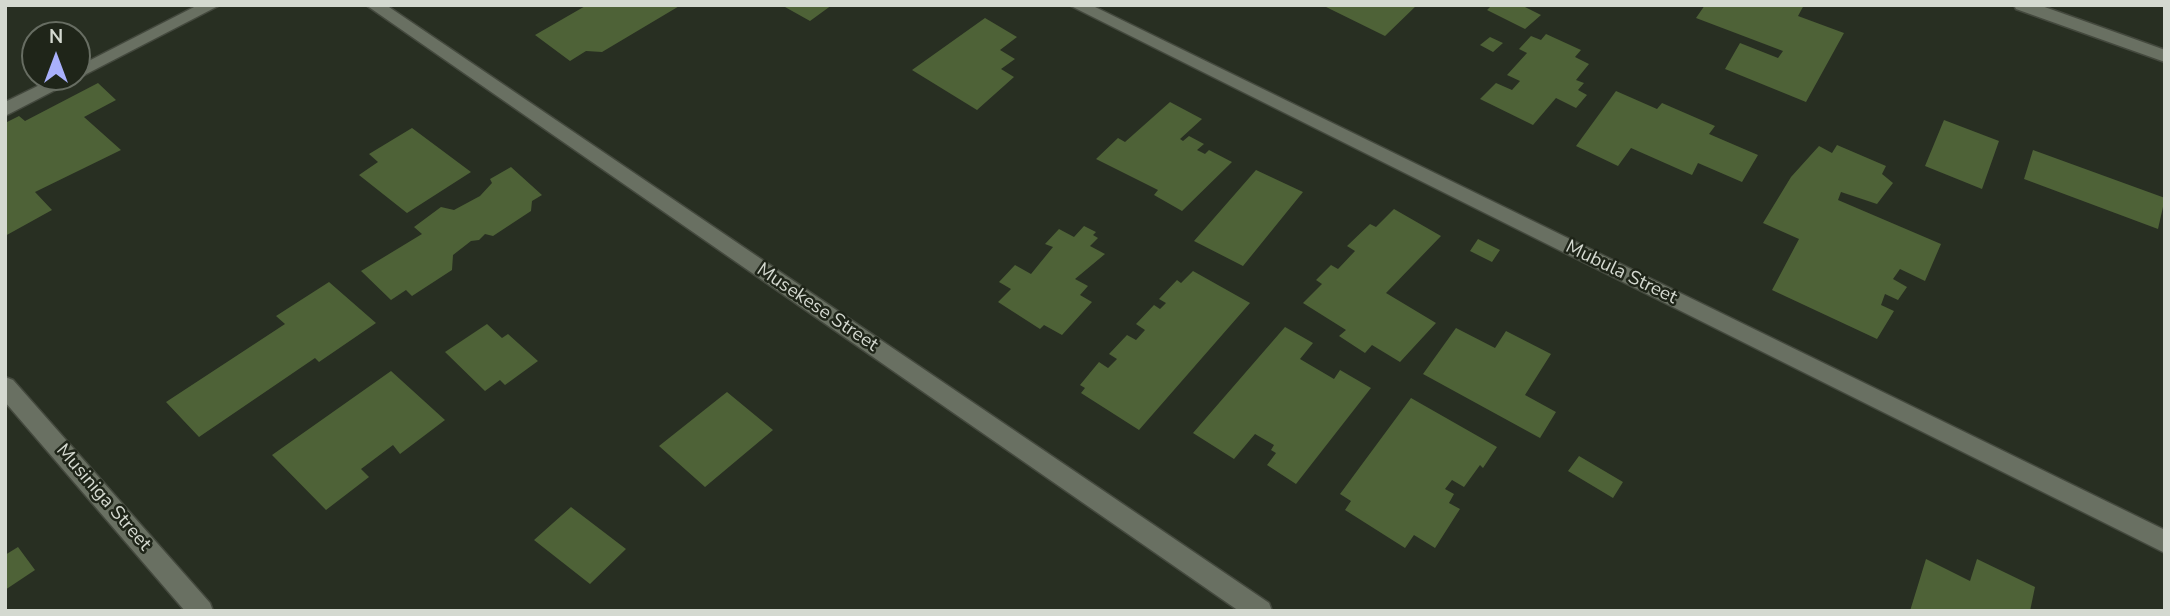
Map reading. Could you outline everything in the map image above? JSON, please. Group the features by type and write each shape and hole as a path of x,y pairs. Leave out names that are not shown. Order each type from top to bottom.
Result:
{"street":[{"path":"91,67 212,5"},
{"name":"Musekese Street","path":"374,5 1260,611"},
{"name":"Mubula Street","path":"1077,5 2165,542"},
{"path":"2022,5 2165,56"},
{"path":"5,110 43,91"},
{"name":"Musiniga Street","path":"5,386 201,611"}],"building":[{"path":"587,5 681,5 602,52 586,51 570,61 535,35"},
{"path":"832,5 810,21 785,7"},
{"path":"1322,5 1417,5 1385,36"},
{"path":"1492,5 1521,5 1541,15 1525,29 1487,10"},
{"path":"1705,5 1804,5 1798,16 1844,33 1806,102 1725,69 1740,43 1778,58 1783,51 1696,18"},
{"path":"985,18 1017,37 1000,50 1015,59 1001,69 1014,77 977,110 912,70"},
{"path":"1546,34 1581,50 1575,57 1589,64 1576,80 1584,83 1578,90 1587,95 1576,108 1556,98 1533,125 1480,99 1496,83 1512,90 1520,81 1507,75 1527,53 1519,49 1531,36 1541,40"},
{"path":"1490,37 1503,43 1493,52 1480,45"},
{"path":"98,83 116,100 84,117 121,150 35,192 52,210 5,236 5,123 19,116 25,121 83,91 91,91 91,87"},
{"path":"1616,91 1657,109 1662,103 1715,126 1709,134 1758,155 1742,182 1698,163 1692,175 1631,148 1618,166 1576,146"},
{"path":"1170,102 1202,119 1180,139 1183,141 1189,136 1204,144 1197,150 1205,154 1209,150 1232,162 1182,211 1154,195 1158,190 1096,159 1118,138 1125,142"},
{"path":"1944,120 1999,141 1982,189 1925,166"},
{"path":"412,128 471,172 407,213 359,175 378,162 369,154"},
{"path":"1837,145 1886,166 1882,174 1893,183 1877,204 1841,192 1838,200 1941,244 1925,281 1900,269 1893,279 1907,287 1898,300 1885,294 1881,305 1894,311 1877,339 1772,290 1799,239 1763,223 1791,177 1819,146 1832,153"},
{"path":"2033,150 2165,198 2158,229 2024,179"},
{"path":"511,167 542,195 532,201 531,211 493,236 485,234 479,240 471,241 453,255 452,270 412,296 406,290 391,300 361,271 422,234 414,227 441,207 454,210 480,196 492,183 490,179"},
{"path":"1256,170 1303,192 1243,266 1194,241"},
{"path":"1394,209 1441,236 1386,293 1436,323 1400,362 1372,345 1365,353 1339,336 1346,330 1303,303 1322,284 1316,280 1331,265 1338,269 1355,251 1347,246 1370,224 1376,227"},
{"path":"1084,226 1096,232 1093,235 1098,238 1090,246 1105,254 1075,279 1088,286 1080,295 1092,302 1062,335 1044,325 1040,329 998,302 1011,289 999,282 1015,265 1031,274 1053,247 1045,244 1059,229 1074,237"},
{"path":"1478,239 1500,250 1492,262 1470,251"},
{"path":"1193,271 1250,303 1139,430 1081,393 1085,388 1080,385 1099,362 1108,368 1117,359 1109,354 1127,335 1136,340 1145,330 1136,324 1154,305 1160,309 1166,303 1159,299 1177,280 1181,283"},
{"path":"329,282 376,323 319,362 315,358 199,437 166,402 285,324 276,316"},
{"path":"487,324 502,338 508,334 538,361 505,385 500,380 485,391 445,352"},
{"path":"1285,327 1313,343 1300,359 1334,379 1340,370 1371,388 1296,484 1267,465 1276,453 1271,450 1274,445 1255,434 1234,459 1193,433"},
{"path":"1456,328 1495,348 1506,331 1551,354 1525,395 1556,412 1540,438 1423,374"},
{"path":"391,371 445,420 400,454 393,445 361,469 369,477 326,510 272,455"},
{"path":"727,392 773,430 705,487 659,446"},
{"path":"1411,398 1497,447 1483,468 1480,465 1464,487 1452,480 1445,489 1454,494 1449,503 1460,509 1435,548 1414,535 1405,548 1345,510 1351,501 1340,494"},
{"path":"1579,456 1623,482 1613,498 1568,471"},
{"path":"571,507 626,549 590,584 534,540"},
{"path":"18,547 35,570 5,590 5,555"},
{"path":"1926,559 1970,581 1977,559 2035,587 2030,611 1910,611"}]}
